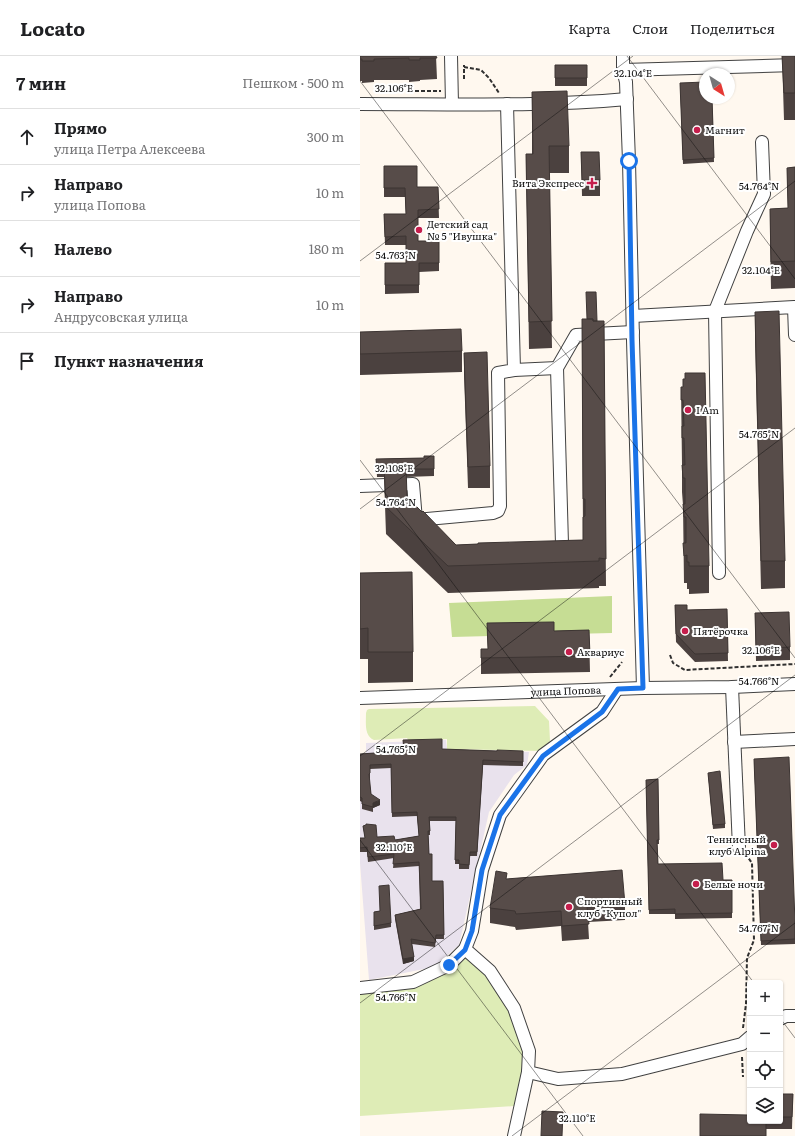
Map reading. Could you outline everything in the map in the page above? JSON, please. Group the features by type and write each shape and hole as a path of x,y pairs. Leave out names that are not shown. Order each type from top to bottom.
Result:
{"street":[{"path":"451,56 452,104"},
{"path":"623,56 623,70 626,82 643,688"},
{"path":"623,70 720,62 795,65"},
{"path":"360,104 452,104 505,100 605,101 626,99"},
{"path":"505,100 514,370"},
{"path":"719,573 715,311 747,230 764,194 762,142"},
{"path":"633,316 794,307 795,335"},
{"path":"545,554 560,551 562,544 557,368 576,335 633,332"},
{"path":"416,520 493,513 498,511 500,506 498,373 514,370 557,368"},
{"path":"360,486 413,484 416,520 427,530"},
{"name":"улица Попова","path":"360,698 795,684"},
{"path":"732,687 739,848"},
{"path":"360,988 413,982 449,965 465,950 472,931 482,870 500,815 543,756 602,712 618,689"},
{"path":"734,742 795,739"},
{"path":"465,950 490,971 514,1008 529,1051 528,1072 514,1136"},
{"path":"783,1018 795,1016"},
{"path":"528,1072 558,1079 622,1074 746,1041"}],"path":[{"path":"464,67 481,70 489,78 505,100"},
{"path":"670,655 674,663 685,670 795,664"},
{"path":"739,848 752,863 754,940 747,958 746,1041 743,1077"}],"shaded area":[{"path":"446,740 447,749 529,752 527,765 514,775 489,812 459,945 434,967 369,980 360,863 360,758 366,758 366,743"}],"green space":[{"path":"612,596 612,633 452,637 449,603"},
{"path":"535,706 549,721 550,741 540,751 447,749 447,739 409,741 407,738 374,740 369,736 366,729 366,713 369,709"},
{"path":"467,957 486,976 511,1014 523,1053 522,1073 514,1106 360,1116 360,994 414,988 451,971"}],"building":[{"path":"360,56 436,56 437,58 420,58 420,60 409,60 409,58 374,59 374,61 362,61"},
{"path":"782,56 795,56 795,93 784,93"},
{"path":"555,65 587,65 587,78 555,78"},
{"name":"Магнит","path":"699,82 699,104 712,104 714,158 683,160 680,83"},
{"path":"567,91 569,146 549,146 552,321 529,322 526,154 533,154 532,92"},
{"path":"581,152 599,152 600,180 582,180"},
{"path":"384,166 417,166 417,187 438,187 439,209 418,210 418,241 439,241 439,263 419,263 419,285 385,285 385,263 406,263 406,236 385,237 384,214 406,214 405,188 384,188"},
{"path":"795,167 795,261 771,262 770,209 788,208 787,168"},
{"path":"586,292 596,292 597,321 587,319"},
{"path":"779,311 785,561 761,561 755,312"},
{"path":"582,319 604,321 606,559 599,558 599,561 448,566 386,507 384,465 406,465 407,497 456,545 583,540 585,499 583,499"},
{"path":"461,329 462,351 360,354 360,332"},
{"path":"487,352 490,466 468,467 464,353"},
{"path":"685,373 705,373 709,566 689,566 689,562 687,562 687,555 684,556 683,543 686,543 686,517 684,517 683,504 685,504 685,478 683,478 682,465 685,465 684,438 682,438 682,426 684,426 681,387 683,387"},
{"path":"424,456 434,456 434,469 406,469 406,465 384,465 384,470 377,470 376,459 424,458"},
{"path":"412,572 413,652 368,652 368,628 360,629 360,573"},
{"path":"675,605 687,605 687,610 727,609 728,653 695,654 676,634"},
{"path":"789,612 790,647 756,649 755,613"},
{"path":"554,622 554,631 589,630 590,656 481,658 481,649 488,649 487,623"},
{"path":"442,739 442,749 523,751 523,762 483,760 477,852 470,852 469,865 459,864 459,860 455,860 456,817 429,817 429,854 432,854 432,881 443,881 444,935 436,935 435,943 411,939 414,957 403,959 395,915 421,909 419,862 393,864 394,854 368,857 367,847 360,848 360,838 365,838 363,826 366,824 376,825 377,837 394,836 395,840 419,836 417,812 392,813 391,764 370,765 369,774 371,794 380,800 373,803 373,807 362,804 362,798 360,797 360,754 404,751 403,740"},
{"name":"Теннисный клуб Alpina","path":"789,757 795,939 761,941 754,759"},
{"path":"720,771 725,824 713,825 708,773"},
{"path":"658,779 658,864 722,863 723,880 732,880 732,913 675,914 675,909 649,910 646,780"},
{"path":"622,870 625,905 587,907 589,924 562,926 561,911 516,914 515,911 490,908 496,871 507,873 506,879"},
{"path":"389,885 391,923 374,926 374,912 380,911 379,886"},
{"path":"783,1094 793,1094 792,1117 783,1117"},
{"path":"542,1111 563,1112 562,1136 541,1136"},
{"path":"700,1114 747,1115 747,1124 766,1124 766,1136 700,1136"}],"place":[{"name":"Магнит","path":"697,130"},
{"name":"Вита Экспресс","path":"592,183"},
{"name":"Детский сад № 5 \"Ивушка\"","path":"419,230"},
{"name":"I Am","path":"688,410"},
{"name":"Пятёрочка","path":"685,631"},
{"name":"Аквариус","path":"569,652"},
{"name":"Теннисный клуб Alpina","path":"774,845"},
{"name":"Белые ночи","path":"696,884"},
{"name":"Спортивный клуб \"Купол\"","path":"569,907"}],"route":[{"path":"449,965 465,950 472,931 482,870 500,815 543,756 602,712 618,689 643,688 632,340 633,316 629,161"}]}
